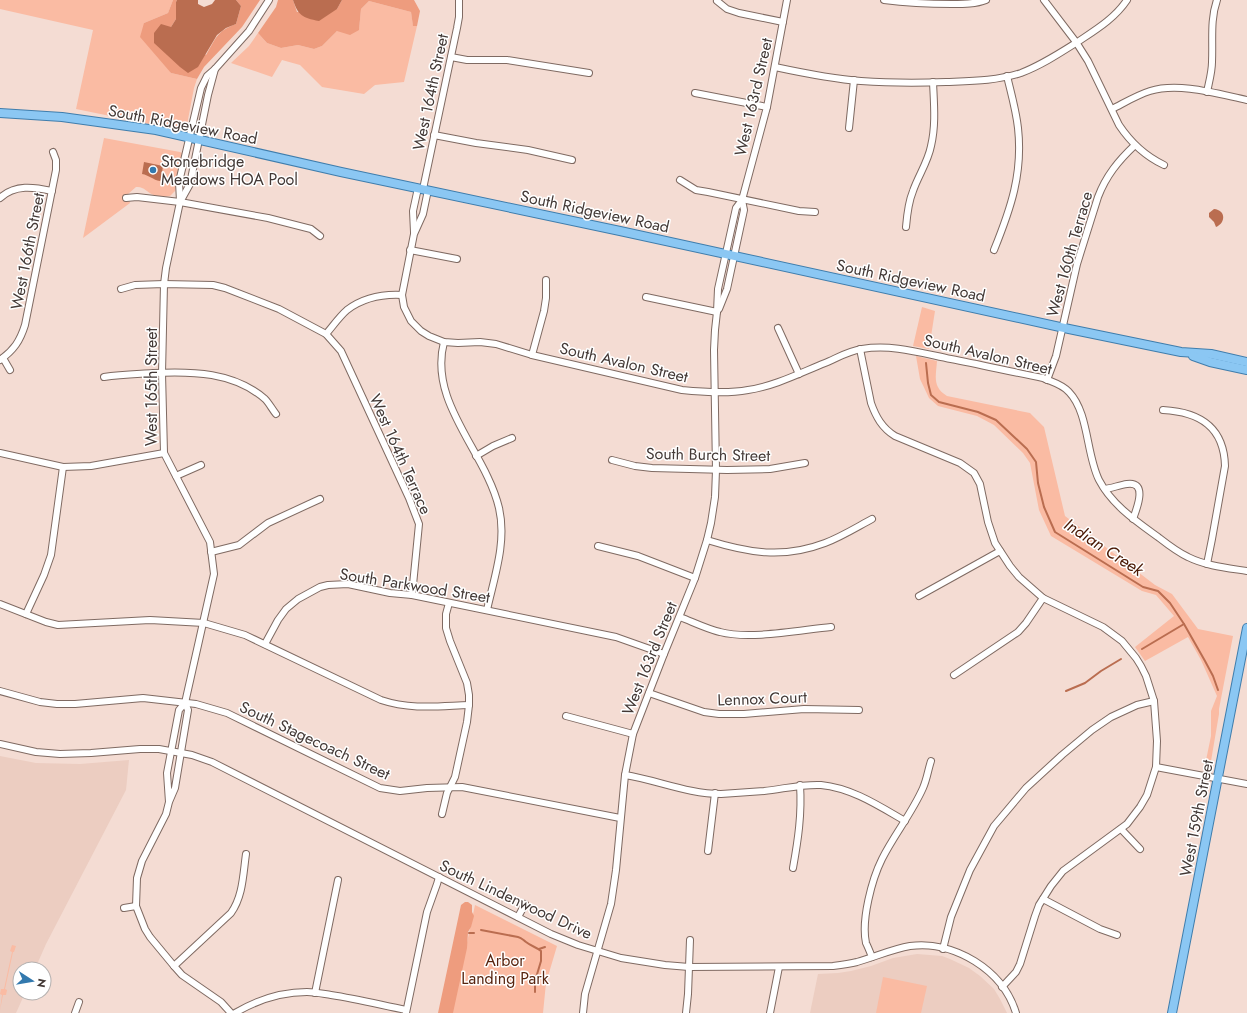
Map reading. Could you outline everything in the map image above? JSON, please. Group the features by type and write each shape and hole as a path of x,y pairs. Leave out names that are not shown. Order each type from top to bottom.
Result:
{"main road":[{"name":"South Ridgeview Road","path":"0,113 62,117 156,130 1181,352 1210,362 1247,370"},
{"name":"South Ridgeview Road","path":"1181,352 1211,354 1247,362"},
{"name":"West 159th Street","path":"1172,1013 1247,628"}],"street":[{"name":"West 165th Street","path":"169,802 167,773 179,710 185,703 214,574 210,542 164,453 162,372 164,284 180,202 179,182 201,88 207,76 249,31 269,0"},
{"name":"West 164th Street","path":"444,342 429,336 411,321 404,307 402,294 414,234 423,214 423,189 459,17 459,0"},
{"name":"West 163rd Street","path":"582,1013 585,994 612,898 625,776 633,734 695,578 707,540 715,496 714,350 718,289 730,255 736,208 742,200 767,107 787,0"},
{"path":"884,0 932,4 971,3 986,0"},
{"path":"1044,0 1076,42 1088,61 1119,125 1134,145 1147,156 1164,165"},
{"path":"775,67 816,75 896,83 980,81 1007,76 1036,66 1076,42 1110,19 1127,0"},
{"path":"1207,92 1212,72 1212,22 1217,0"},
{"path":"717,1 727,9 739,13 783,22"},
{"path":"451,57 467,60 507,60 589,73"},
{"name":"West 165th Street","path":"180,202 190,184 208,95 216,68"},
{"path":"994,250 1010,211 1019,161 1016,111 1007,76"},
{"path":"849,128 854,80"},
{"path":"906,228 907,211 911,196 929,155 934,135 935,118 933,82"},
{"path":"1112,109 1143,93 1161,88 1181,88 1247,100"},
{"path":"695,93 767,107"},
{"path":"434,135 476,143 528,150 572,160"},
{"name":"West 160th Terrace","path":"1047,380 1056,356 1086,231 1098,197 1113,167 1134,145"},
{"name":"West 166th Street","path":"10,370 1,359 16,346 21,338 25,325 56,170 56,160 53,152"},
{"path":"680,180 696,190 799,212 815,212"},
{"path":"0,198 4,194 23,187 52,191"},
{"name":"West 164th Street","path":"414,234 413,210 423,189"},
{"path":"126,198 137,197 180,202 268,218 311,229 320,236"},
{"path":"410,250 457,259"},
{"path":"532,354 544,311 546,280"},
{"path":"121,289 135,285 164,284 213,286 225,288 279,310 326,334 347,310 358,304 378,296 402,294"},
{"path":"646,297 717,312"},
{"path":"778,328 798,374"},
{"name":"West 164th Terrace","path":"326,334 341,351 409,498 418,524 412,595"},
{"path":"444,342 441,358 442,378 454,413 493,488 501,521 501,544 488,610"},
{"name":"South Avalon Street","path":"444,342 480,342 496,344 682,390 715,392 748,390 777,382 841,355 860,349 881,347 903,349 1043,378 1058,384 1069,392 1078,403 1091,459 1099,481 1124,512 1189,558 1207,564 1247,572"},
{"path":"860,349 871,403 878,418 888,432 960,463 974,473 980,484 988,522 995,543 1010,566 1019,577 1042,598 1103,627 1122,641 1136,658 1143,671 1154,701 1158,741 1156,768 1147,795 1132,819 1121,829 1063,871 1051,886 1035,916 1020,964 1016,972 1002,987"},
{"path":"104,377 118,374 162,372 206,374 229,379 249,388 266,400 276,414"},
{"path":"1163,410 1179,412 1200,418 1214,430 1222,444 1225,455 1225,466 1207,564"},
{"path":"476,456 493,446 512,438"},
{"path":"0,453 63,467 91,466 164,453"},
{"name":"South Burch Street","path":"612,460 635,466 652,468 716,470 770,469 804,463"},
{"path":"176,476 201,465"},
{"path":"26,614 44,575 51,555 63,467"},
{"path":"1105,489 1130,484 1135,484 1138,486 1140,494 1134,519"},
{"path":"211,552 239,545 268,523 320,498"},
{"path":"707,540 730,547 758,552 774,554 790,552 826,543 872,519"},
{"path":"598,546 638,556 695,578"},
{"path":"919,596 1000,551"},
{"name":"South Parkwood Street","path":"265,644 278,620 286,609 298,599 320,587 348,584 390,593 412,595 448,602 616,637 664,654"},
{"path":"954,675 1018,632 1026,623 1042,598"},
{"path":"442,814 447,793 455,777 470,695 467,683 446,628 448,602"},
{"path":"0,604 46,622 58,625 150,620 204,623 245,635 392,704 420,708 469,705"},
{"path":"680,617 715,630 732,634 765,634 831,627"},
{"name":"South Stagecoach Street","path":"0,691 40,702 57,704 143,698 196,704 227,713 380,788 400,791 427,788 462,787 620,818"},
{"name":"Lennox Court","path":"649,693 704,712 719,714 744,714 804,709 859,710"},
{"path":"943,949 951,917 970,870 994,826 1026,788 1062,755 1092,730 1111,717 1137,705 1154,701"},
{"name":"West 165th Street","path":"136,906 137,878 142,861 166,814 175,788 188,710 185,703"},
{"path":"566,716 633,734"},
{"name":"South Lindenwood Drive","path":"0,744 36,752 60,754 140,749 158,749 192,754 212,762 557,937 598,952 646,963 689,967 778,967 833,966 855,962 911,946 929,946 956,952 972,960 988,971 1011,1000 1016,1013"},
{"path":"872,957 866,942 865,924 867,906 872,887 882,860 924,787 931,761"},
{"path":"1156,768 1247,784"},
{"path":"625,776 642,778 692,790 715,793 763,791 800,785 822,785 843,790 866,799 905,821"},
{"path":"793,868 799,834 801,803 800,785"},
{"path":"708,852 715,793"},
{"path":"1121,829 1140,849"},
{"path":"174,966 231,913 237,904 241,892 246,854"},
{"path":"235,1013 250,1004 270,997 308,992 351,998 406,1011 427,912 439,877"},
{"path":"315,993 338,880"},
{"path":"1043,899 1100,929 1117,935"},
{"path":"518,917 525,904"},
{"path":"124,908 136,906 145,929 150,937 174,966 182,975 221,1002 231,1013"},
{"path":"686,1013 690,940"},
{"path":"770,1013 778,967"},
{"path":"75,1013 79,1002"}],"shaded area":[{"path":"173,0 177,0 176,19 171,27 206,55 221,32 236,24 241,6 236,0 260,0 242,27 204,67 197,79 171,73 140,37 144,23 168,13"},
{"path":"177,0 198,0 198,4 204,7 212,4 215,0 236,0 241,6 236,24 226,28 217,35 198,67 188,73 154,43 154,33 161,24 171,27 176,19"},
{"path":"278,0 293,0 297,12 337,9 342,0 414,0 420,11 417,26 413,26 411,12 369,1 361,9 359,30 350,35 337,31 322,46 314,49 298,45 281,48 267,43 258,33 276,7"},
{"path":"293,0 342,0 337,9 319,21 308,19 302,15 297,9"},
{"name":"Stonebridge Meadows HOA Pool","path":"144,162 163,166 160,181 142,174"},
{"path":"1214,209 1223,214 1222,223 1216,227 1214,222 1209,217 1209,213"},
{"path":"0,756 36,763 80,764 129,760 126,790 39,961 12,961 12,1001 21,1001 16,1013 0,1013"},
{"path":"465,902 472,905 472,912 474,916 468,932 467,948 453,1013 438,1013 461,905"},
{"path":"917,954 942,956 969,968 994,989 1007,1013 810,1013 818,974 851,971 893,958"}],"green space":[{"path":"0,0 173,0 168,13 144,23 171,73 197,79 186,130 184,131 76,109 93,30 0,9"},
{"path":"369,1 411,12 413,25 417,26 404,82 375,85 364,94 322,87 300,65 282,60 272,77 231,63 249,46 258,33 267,43 281,48 298,45 314,49 322,46 337,31 359,29 361,9"},
{"path":"104,138 182,153 175,191 170,196 164,197 156,196 141,187 136,187 128,194 130,203 83,238"},
{"path":"922,307 935,311 929,349 913,346"},
{"path":"916,356 937,361 937,385 942,393 947,396 1030,413 1044,427 1065,516 1155,585 1172,594 1198,629 1233,636 1219,709 1211,770 1204,770 1211,736 1211,711 1217,696 1201,660 1188,637 1145,661 1135,647 1174,616 1156,595 1142,591 1051,536 1039,510 1030,463 1023,453 994,425 977,416 938,406 929,398 920,379"},
{"name":"Arbor Landing Park","path":"475,905 557,946 546,983 543,1013 452,1013"},
{"path":"12,945 16,946 13,952 5,989 7,990 6,995 3,995 0,1010 2,995 0,994 1,989 4,989 12,952 10,951"},
{"path":"883,977 927,986 921,1013 876,1013"}],"waterway":[{"name":"Indian Creek","path":"926,363 931,395 939,402 978,412 996,420 1027,449 1036,462 1038,483 1044,507 1055,532 1143,587 1158,591 1170,603 1205,661 1218,690"},
{"path":"1142,649 1184,624"},
{"path":"1066,691 1085,683 1121,659"},
{"path":"481,930 519,937 541,951 541,961 535,981 535,992"},
{"path":"469,933 474,933"},
{"path":"539,949 545,947"}],"place":[{"name":"Stonebridge Meadows HOA Pool","path":"153,170"}]}
